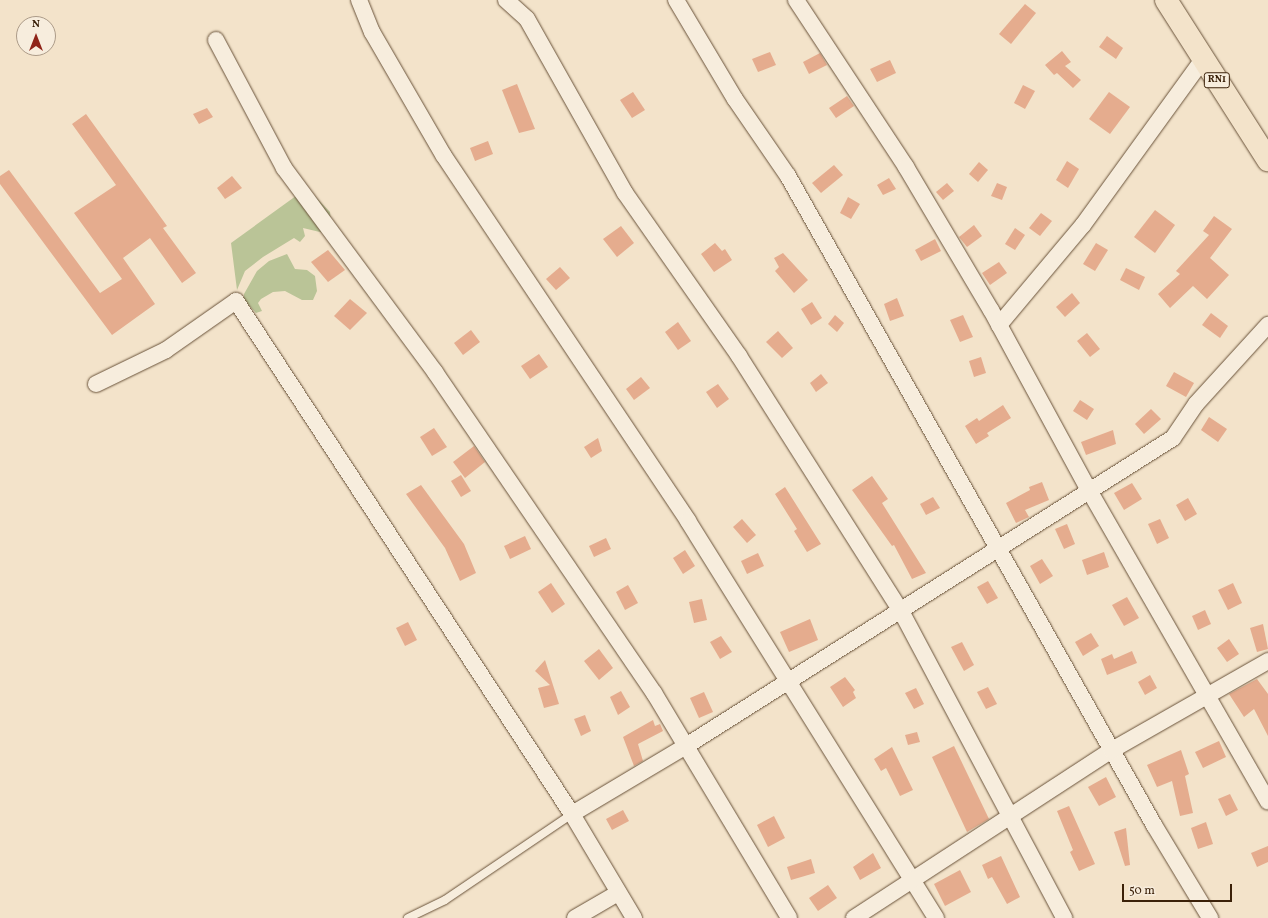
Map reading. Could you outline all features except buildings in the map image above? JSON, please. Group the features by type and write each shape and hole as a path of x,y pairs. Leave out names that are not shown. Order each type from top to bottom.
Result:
{"highway":[{"name":"RN1","path":"1166,0 1268,160"}],"street":[{"path":"359,0 372,32 444,156 688,521 936,918"},
{"path":"506,0 527,19 625,193 739,356 901,611 1009,818 1064,918"},
{"path":"676,0 735,99 788,176 1000,549 1112,750 1210,918"},
{"path":"796,0 906,167 999,325 1090,492 1208,695 1268,802"},
{"path":"216,40 284,168 435,372 654,693 789,918"},
{"path":"999,325 1083,225 1204,59"},
{"path":"96,384 166,350 236,301 572,814 634,918"},
{"path":"572,814 686,746 1000,549 1173,438 1196,404 1268,325"},
{"path":"854,918 1112,750 1268,661"},
{"path":"575,918 618,893"}],"lane":[{"path":"408,918 445,900 572,814"}],"green space":[{"path":"307,188 330,212 331,223 324,233 303,228 305,236 300,242 294,238 263,257 245,271 237,290 231,243"},
{"path":"287,254 295,269 307,270 315,276 317,291 313,300 302,300 285,291 273,292 261,299 258,303 262,311 256,313 244,300 244,294 257,271 269,261"}]}
